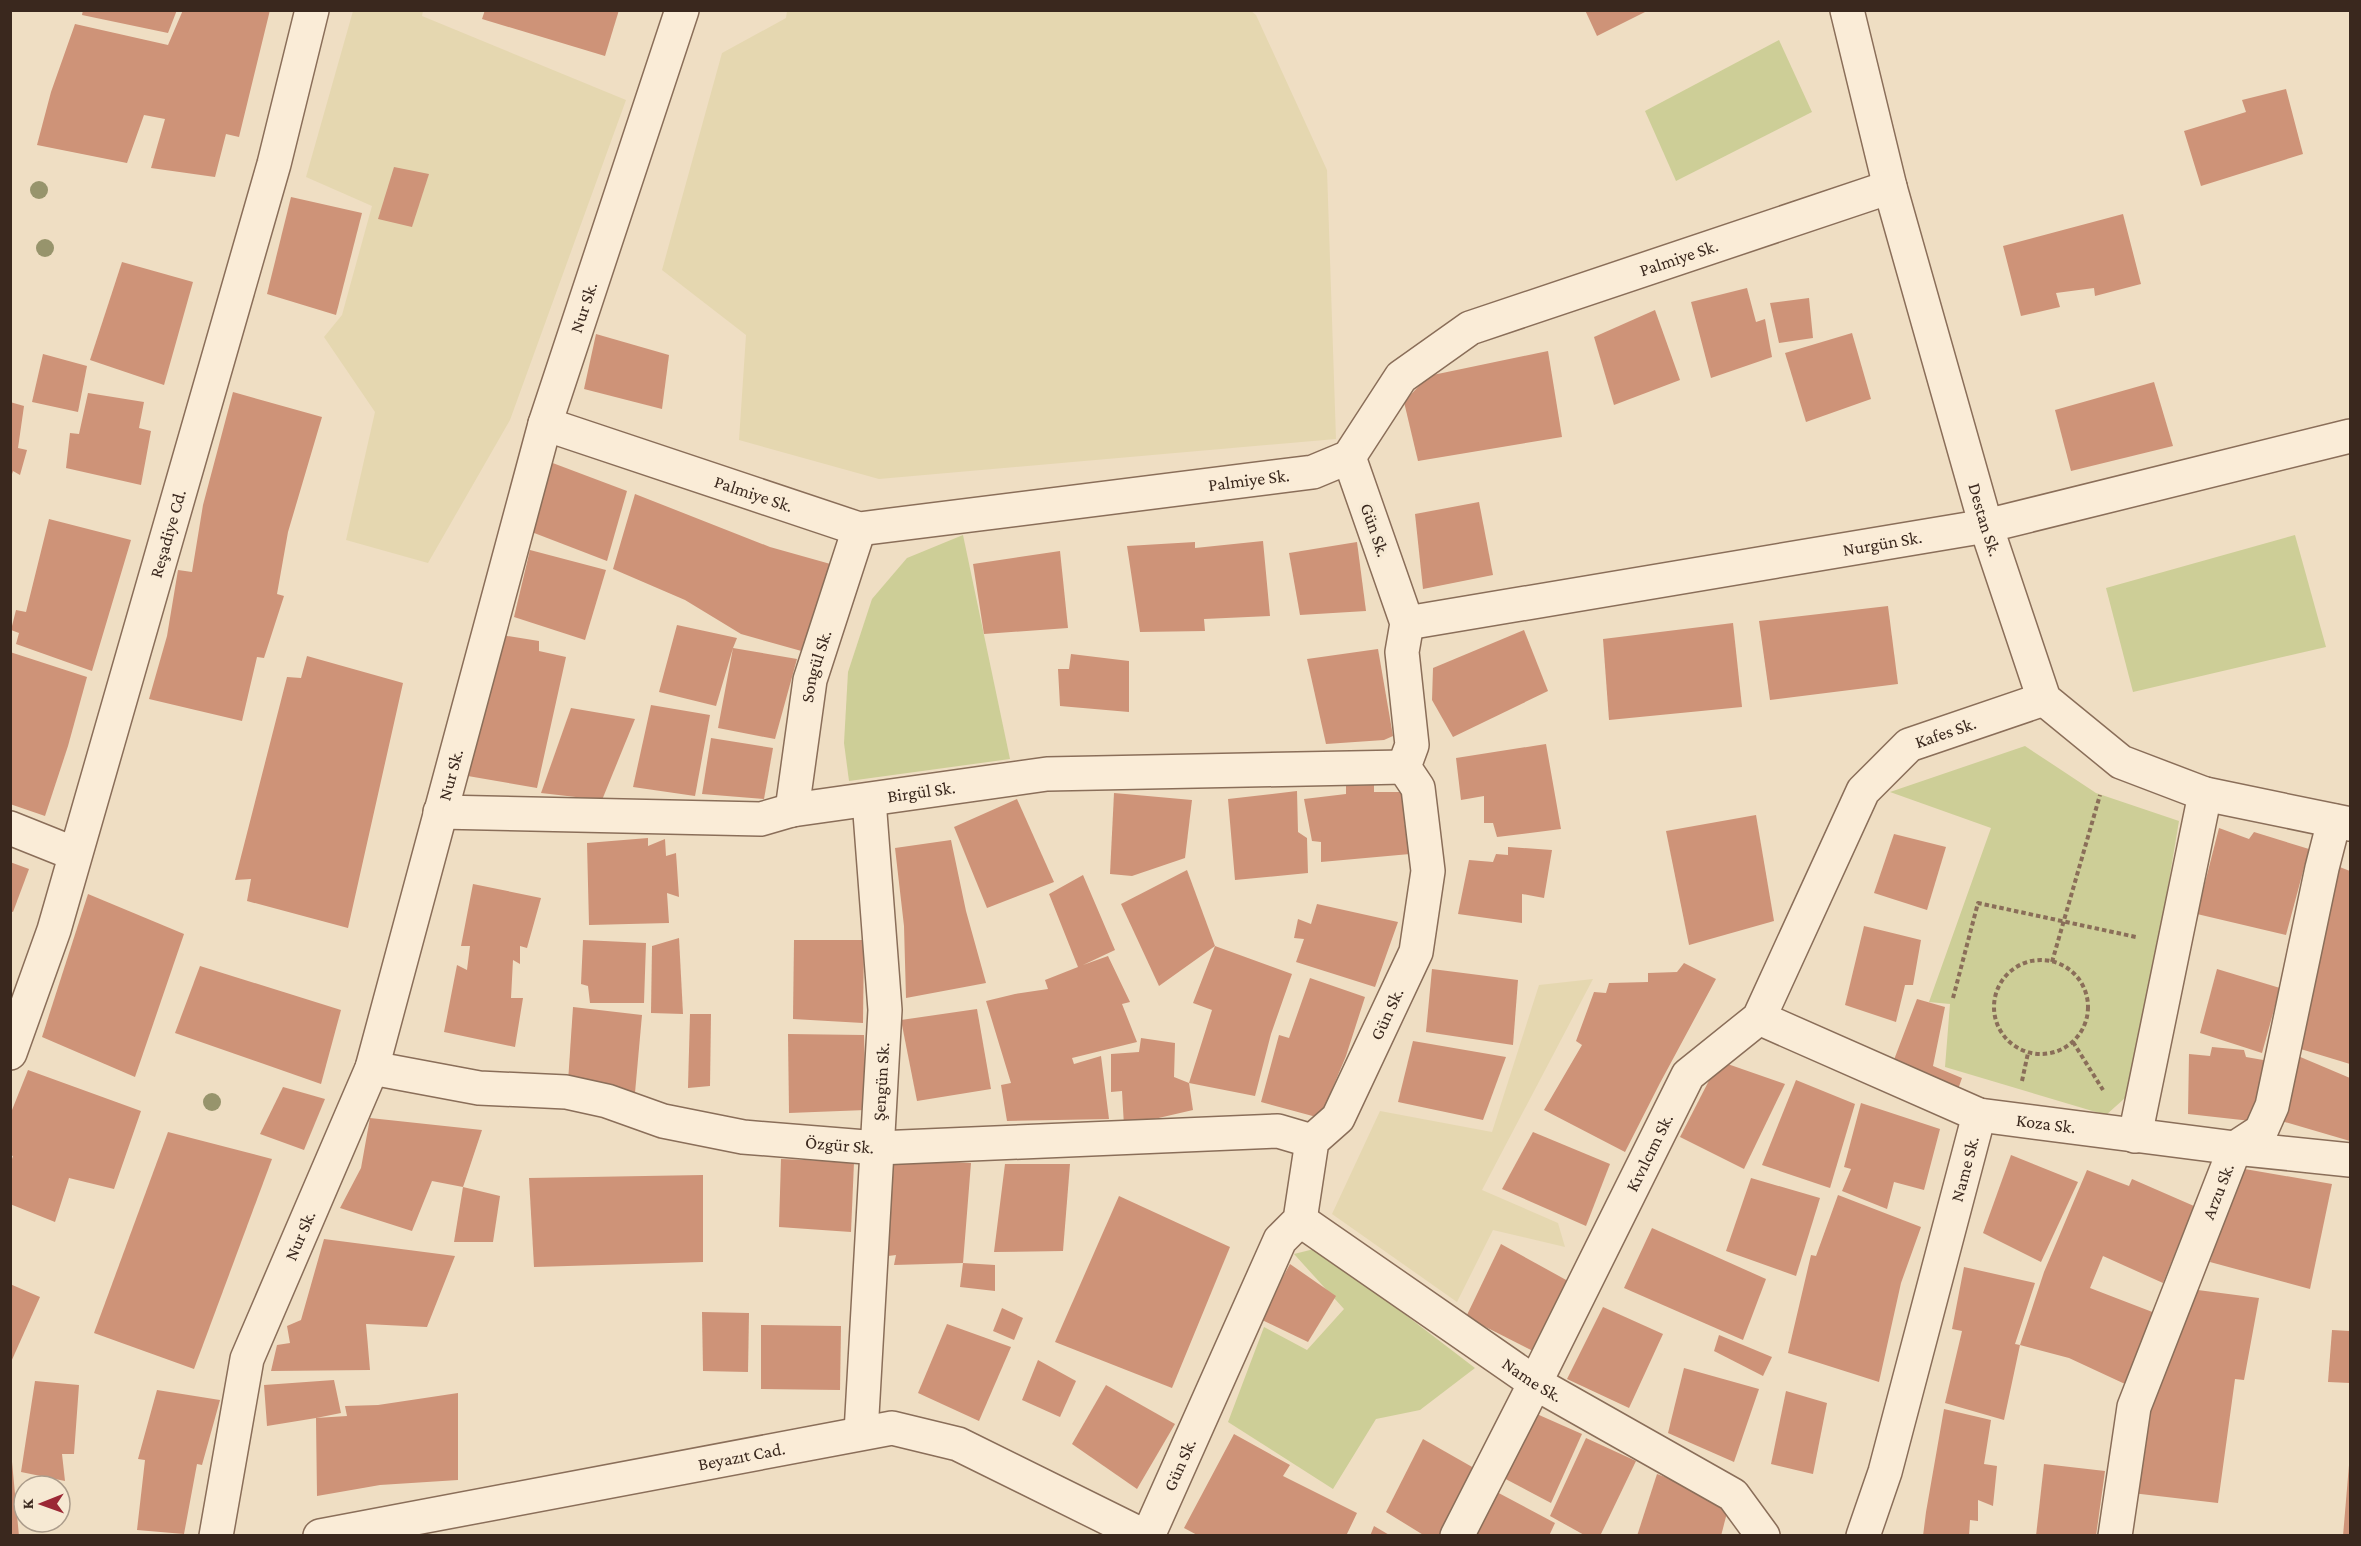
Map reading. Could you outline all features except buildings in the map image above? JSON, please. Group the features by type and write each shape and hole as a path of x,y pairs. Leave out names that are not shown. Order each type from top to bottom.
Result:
{"street":[{"name":"Reşadiye Cd.","path":"10,1053 54,930 273,164 312,10"},
{"name":"Nur Sk.","path":"216,1536 247,1359 372,1068 544,424 681,10"},
{"name":"Destan Sk.","path":"1847,10 1890,187 1986,526 2044,699"},
{"name":"Palmiye Sk.","path":"544,424 859,529 1313,472 1349,457 1401,377 1470,328 1890,187"},
{"name":"Nurgün Sk.","path":"1407,623 1986,526 2350,436"},
{"name":"Gün Sk.","path":"1312,1141 1338,1118 1416,952 1428,871 1418,788 1404,767 1412,745 1402,652 1407,623 1349,457"},
{"name":"Songül Sk.","path":"792,810 810,680 859,529"},
{"path":"2044,699 2121,762 2205,794 2342,823"},
{"name":"Kafes Sk.","path":"1863,791 1909,745 2044,699"},
{"name":"Birgül Sk.","path":"440,812 761,819 792,810 1047,774 1404,767"},
{"name":"Kıvılcım Sk.","path":"1457,1536 1688,1074 1759,1018 1863,791"},
{"path":"2135,1136 2205,794"},
{"name":"Şengün Sk.","path":"861,1433 885,1011 869,800"},
{"name":"Arzu Sk.","path":"2115,1536 2134,1407 2235,1148 2261,1131 2272,1106 2322,868 2342,823"},
{"path":"10,828 75,854"},
{"name":"Koza Sk.","path":"1759,1018 1979,1115 2135,1136 2350,1160"},
{"name":"Özgür Sk.","path":"372,1068 479,1088 566,1092 608,1101 663,1121 743,1137 878,1148 1278,1131 1312,1141"},
{"name":"Name Sk.","path":"1863,1536 1885,1472 1979,1115"},
{"path":"1299,1220 1312,1141"},
{"name":"Gün Sk.","path":"1146,1536 1280,1240 1299,1220"},
{"name":"Name Sk.","path":"1299,1220 1535,1383 1733,1495 1763,1536"},
{"name":"Beyazıt Cad.","path":"320,1536 454,1522 892,1428 958,1444 1146,1536"}],"path":[{"path":"2052,962 2101,794 2121,762"},
{"path":"1953,998 1978,903 2138,937 2137,949"},
{"path":"2043,960 2052,962 2071,971 2081,983 2087,998 2088,1014 2083,1029 2073,1042 2060,1051 2045,1054 2028,1053 2009,1042 1997,1023 1994,1008 1995,993 2002,980 2013,969 2027,962 2043,960"},
{"path":"2073,1042 2108,1097"}],"shaded area":[{"path":"353,11 423,11 422,16 626,100 510,420 428,563 346,540 375,412 324,337 342,315 372,206 306,177"},
{"path":"787,11 1251,11 1256,15 1327,170 1336,439 879,479 739,440 746,335 662,270 722,53 786,18"},
{"path":"1593,979 1482,1190 1558,1223 1565,1247 1493,1230 1457,1302 1332,1214 1380,1111 1492,1132 1539,985"}],"green space":[{"path":"1779,40 1812,112 1676,181 1645,111"},
{"path":"963,535 1010,759 849,781 844,743 848,672 872,599 907,558"},
{"path":"2295,535 2326,647 2133,692 2106,588"},
{"path":"2025,746 2096,793 2179,821 2134,1090 2106,1115 1945,1067 1950,1004 1929,1002 1991,828 1890,792"},
{"path":"1318,1248 1475,1368 1420,1410 1376,1419 1333,1489 1228,1422 1264,1327 1307,1350 1344,1309 1294,1254"}]}
